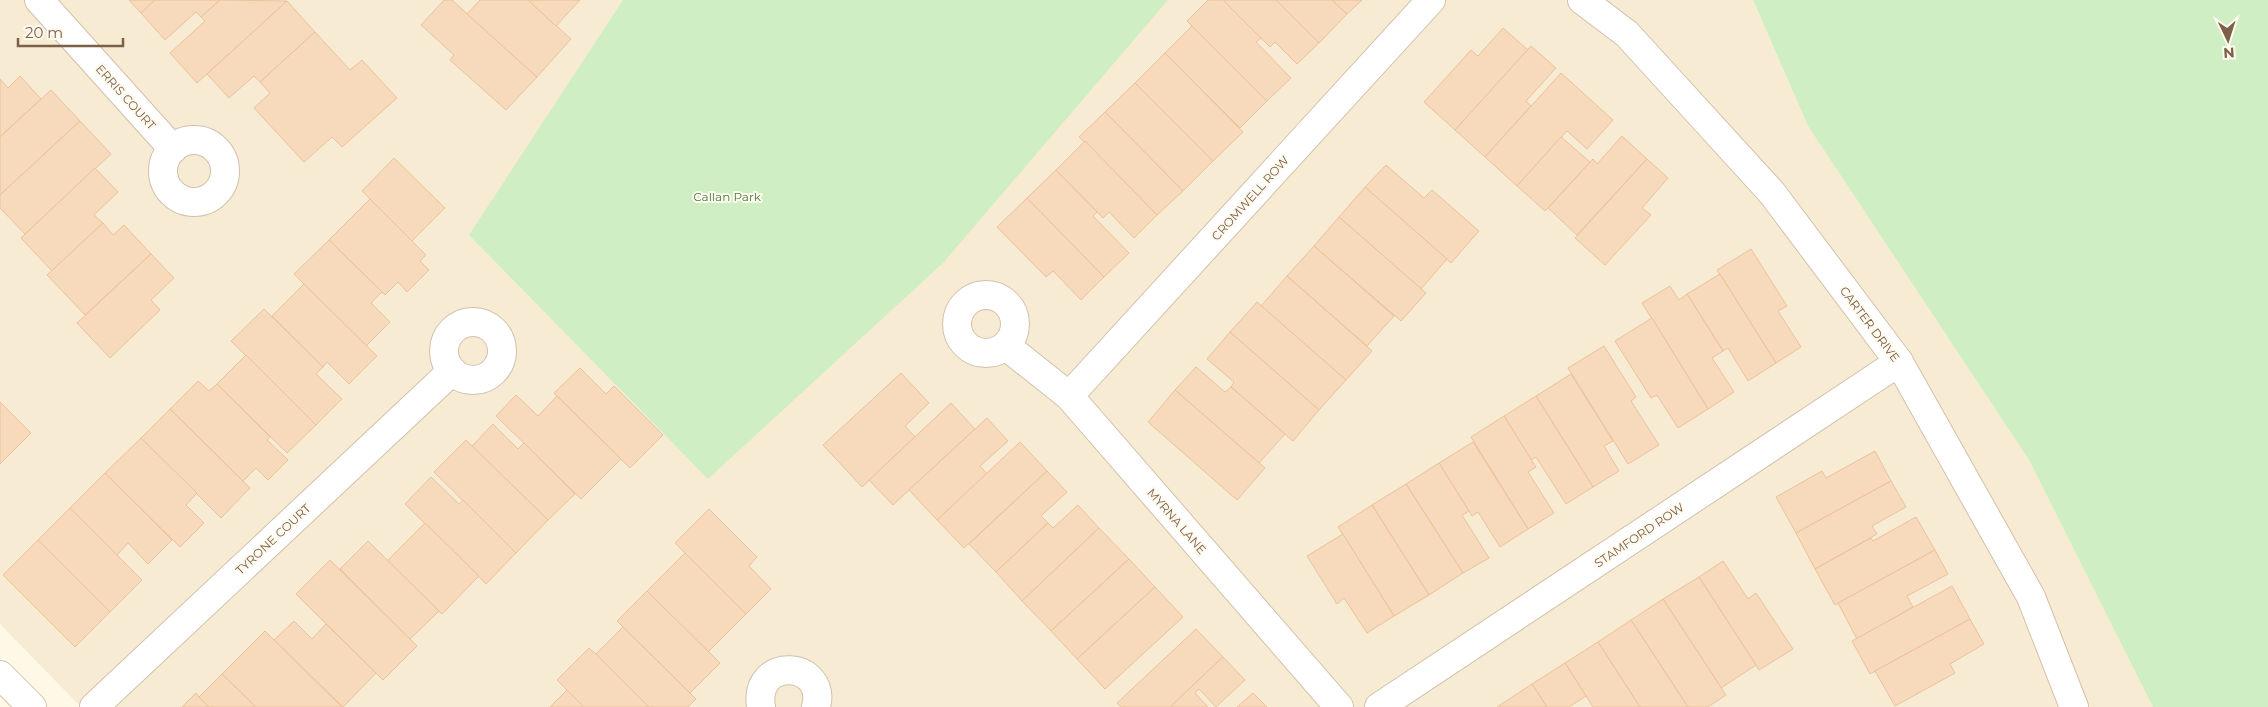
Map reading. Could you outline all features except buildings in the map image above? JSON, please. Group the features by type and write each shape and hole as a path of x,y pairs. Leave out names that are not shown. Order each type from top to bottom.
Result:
{"street":[{"name":"ERRIS COURT","path":"39,0 172,149"},
{"name":"CROMWELL ROW","path":"1069,396 1431,0"},
{"name":"CARTER DRIVE","path":"1582,0 1627,34 1772,193 1899,362 2030,598 2074,707"},
{"name":"MYRNA LANE","path":"1006,346 1069,396 1339,707"},
{"name":"STAMFORD ROW","path":"1379,707 1899,362"},
{"name":"TYRONE COURT","path":"94,707 452,371"},
{"path":"761,707 762,686 769,676 779,671 790,669 801,672 810,679 816,688 818,699 816,707"},
{"path":"0,675 32,707"}],"shaded area":[{"path":"0,0 1753,0 1808,126 2029,460 2153,707 81,707 0,624"}],"green space":[{"name":"Callan Park","path":"623,0 1168,0 943,263 708,479 469,235"},
{"path":"1753,0 2268,0 2268,707 2153,707 2029,460 1808,126"}]}
